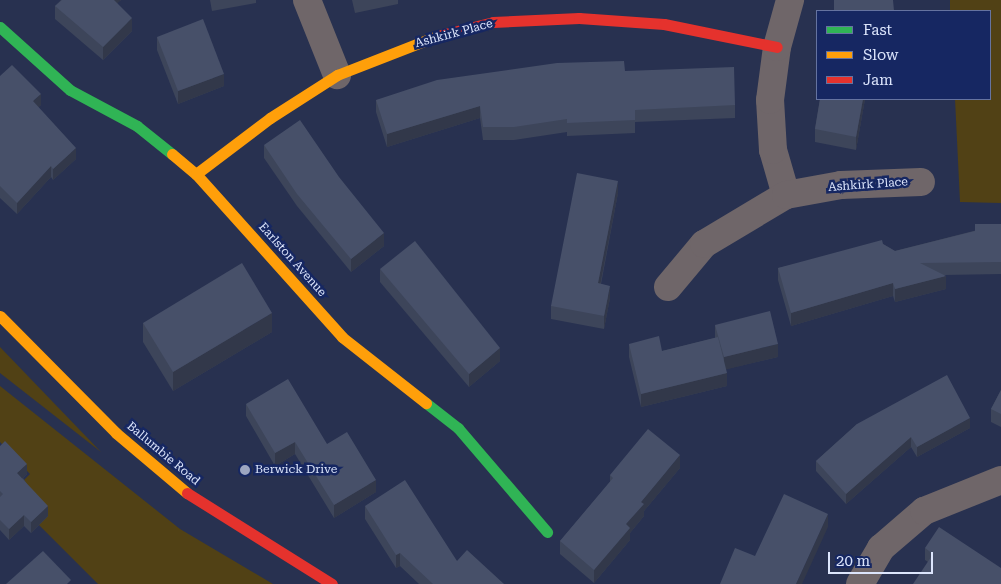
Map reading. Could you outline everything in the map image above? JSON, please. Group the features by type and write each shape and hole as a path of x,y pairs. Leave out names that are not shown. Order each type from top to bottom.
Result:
{"street":[{"path":"307,0 337,75"},
{"path":"786,195 773,150 770,100 777,47 790,0"},
{"name":"Ashkirk Place","path":"196,174 270,118 337,75 427,39 493,22 579,18 664,24 777,47"},
{"name":"Earlston Avenue","path":"0,27 70,90 137,126 196,174 342,337 458,428 547,532"},
{"name":"Ashkirk Place","path":"668,287 704,244 786,195 841,185 921,182"},
{"name":"Ballumbie Road","path":"0,316 116,433 199,502 332,584"},
{"path":"860,584 881,548 924,511 1001,480"}],"shaded area":[{"path":"950,0 1001,0 1001,203 960,202 955,100 991,100 991,10 950,10"},
{"path":"0,347 101,452 0,373"},
{"path":"0,386 180,529 273,584 98,584 9,495 30,474 0,442"}],"building":[{"path":"62,0 114,0 132,18 103,47 55,6"},
{"path":"834,0 893,0 894,10 834,10"},
{"path":"203,19 224,74 178,91 157,37"},
{"path":"624,61 625,71 734,67 735,105 635,110 635,120 567,123 567,119 514,127 483,127 480,106 387,134 376,100 437,80 557,63"},
{"path":"12,65 41,94 33,101 76,148 53,169 51,166 17,203 0,186 0,76"},
{"path":"820,100 863,100 856,137 815,129"},
{"path":"300,120 339,177 384,233 351,259 297,194 264,145"},
{"path":"577,173 618,181 598,283 610,286 604,316 551,306"},
{"path":"975,224 1001,224 1001,262 920,263 946,276 895,289 893,283 791,313 778,268 882,240 883,244 895,251 975,231"},
{"path":"415,241 500,348 469,374 380,269"},
{"path":"242,263 272,313 173,372 143,323"},
{"path":"770,311 778,344 724,357 715,325"},
{"path":"659,336 662,351 718,337 727,373 641,394 629,344"},
{"path":"947,375 970,418 917,447 911,437 846,494 816,461 857,424"},
{"path":"288,379 327,444 347,432 376,480 334,505 295,442 275,453 246,404"},
{"path":"1001,390 1001,414 991,409"},
{"path":"648,429 680,455 641,502 644,504 626,524 630,528 594,570 560,541 613,478 610,475"},
{"path":"5,441 27,464 17,473 48,506 31,522 24,515 9,529 0,520 0,497 3,494 0,491 0,446"},
{"path":"405,480 457,561 467,550 504,584 433,584 400,553 396,555 365,506"},
{"path":"784,494 828,514 796,584 720,584 735,548 755,556"},
{"path":"939,527 1001,568 1001,584 913,584 933,554 925,548"},
{"path":"43,551 71,580 67,584 6,584"}],"traffic: fast":[{"path":"0,27 70,90 137,126 172,154"},
{"path":"426,403 458,428 547,532"}],"traffic: slow":[{"path":"196,174 270,118 337,75 437,36"},
{"path":"172,154 196,174 342,337 426,403"},
{"path":"0,316 116,433 187,493"}],"traffic: jam":[{"path":"437,36 493,22 579,18 664,24 777,47"},
{"path":"187,493 332,584"}],"place":[{"name":"Berwick Drive","path":"245,470"}]}
